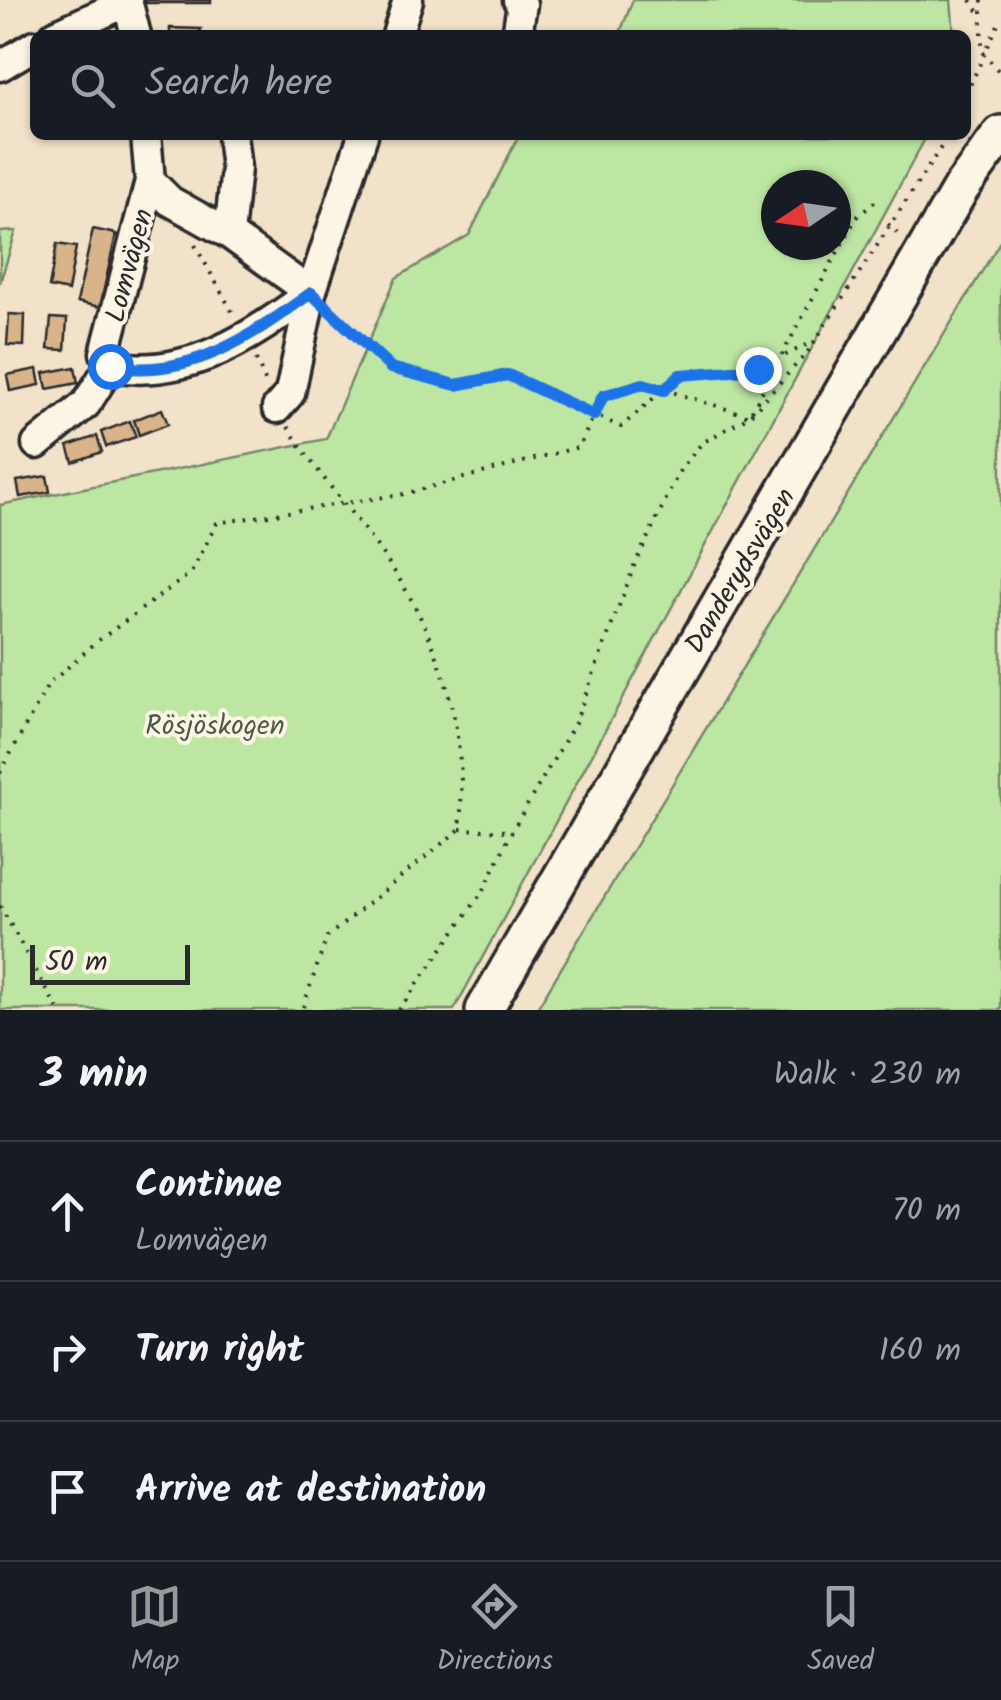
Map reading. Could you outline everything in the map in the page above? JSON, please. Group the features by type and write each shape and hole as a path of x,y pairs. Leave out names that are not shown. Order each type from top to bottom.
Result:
{"main road":[{"name":"Danderydsvägen","path":"484,1010 961,188 1001,134"}],"lane":[{"path":"399,30 408,0"},
{"path":"518,0 522,4 518,30"},
{"path":"66,30 128,1 135,30"},
{"path":"0,66 30,48"},
{"name":"Lomvägen","path":"110,366 105,353 150,180 146,140"},
{"path":"229,234 236,169 233,140"},
{"path":"277,408 290,393 311,293 362,140"},
{"name":"Lomvägen","path":"150,180 170,201 229,234 311,293"},
{"path":"37,444 86,404 110,366 140,372 217,355 247,339 311,293"}],"path":[{"path":"971,0 980,14"},
{"path":"982,0 982,52 1001,74"},
{"path":"971,81 1001,18"},
{"path":"400,1010 486,888 512,831 575,724 634,566 680,470 702,443 749,416 814,341 946,140"},
{"path":"749,416 856,218 879,198"},
{"path":"170,201 247,339 277,408 412,600 451,694 464,772 460,829"},
{"path":"311,293 391,368 456,385 508,375 621,427 680,375 758,369 814,341"},
{"path":"0,773 48,685 95,643 191,573 217,524 404,494 579,446 603,396 643,384 749,416"},
{"path":"302,1010 327,937 460,829 512,831"},
{"path":"0,906 58,1010"}],"green space":[{"path":"633,0 951,0 954,30 621,30"},
{"name":"Rösjöskogen","path":"516,140 924,140 454,1010 0,1010 0,505 326,439 396,278 469,235"},
{"path":"16,231 0,283 0,232"},
{"path":"1001,240 1001,1010 536,1010"}],"building":[{"path":"211,0 211,3 145,3"},
{"path":"93,229 116,234 100,307 77,302"},
{"path":"57,244 76,247 68,291 49,287"},
{"path":"9,314 25,315 24,346 7,345"},
{"path":"51,318 67,319 65,350 48,349"},
{"path":"75,367 78,383 47,389 44,373"},
{"path":"37,369 40,385 10,391 7,375"},
{"path":"162,409 168,424 139,435 134,420"},
{"path":"130,421 136,437 106,447 101,432"},
{"path":"97,436 102,452 73,462 68,446"},
{"path":"47,476 50,492 20,497 17,481"}],"route":[{"path":"110,366 140,372 217,355 247,339 311,293 391,368 456,385 508,375 594,415 603,396 643,384 664,390 680,375 758,369"}]}
